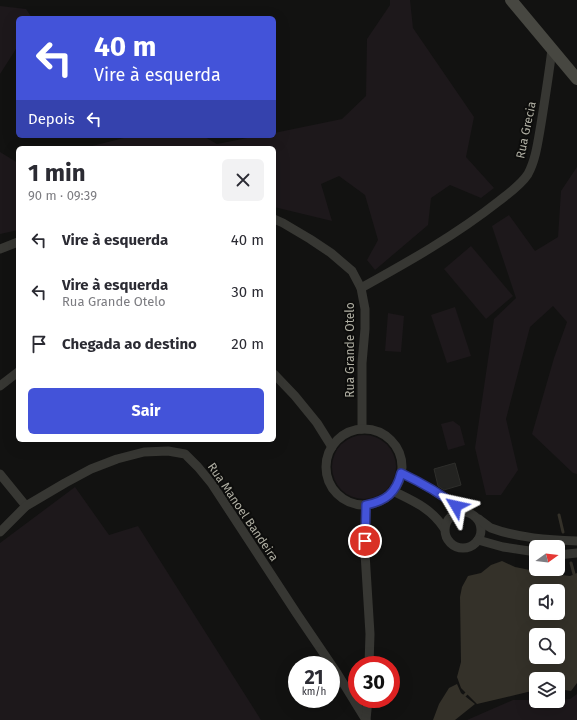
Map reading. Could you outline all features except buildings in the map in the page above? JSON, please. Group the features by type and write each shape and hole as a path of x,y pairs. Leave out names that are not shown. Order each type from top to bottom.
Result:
{"main road":[{"path":"511,0 577,79"}],"street":[{"name":"Rua Grecia","path":"458,230 494,205 516,187 527,174 534,160 552,49"},
{"path":"276,220 304,235 331,254 352,271 361,288"},
{"name":"Rua Grande Otelo","path":"362,429 364,309 361,288 402,265 458,230"},
{"path":"0,249 16,243"},
{"path":"0,386 16,374"},
{"path":"276,376 295,396 317,423 332,447"},
{"path":"362,429 369,429 380,433 390,440 397,449 401,461 399,483 393,492 386,498 376,503 366,505 354,504 344,499 335,491 329,481 327,469 328,458 332,447 339,439 347,433 362,429"},
{"name":"Rua Manoel Bandeira","path":"0,532 26,506 92,469 117,459 144,452 168,450 184,454 198,467 212,484 337,673 366,720"},
{"path":"401,473 426,485 450,501 461,511"},
{"path":"0,474 26,506"},
{"path":"393,492 415,502 432,513 444,528 447,540 455,547 470,547 478,540 482,529 478,518"},
{"path":"366,505 365,553 370,634 369,656"},
{"path":"444,528 446,521 450,516 461,511 468,511 490,528 512,534 542,539 577,541"},
{"path":"478,540 503,547 529,551"},
{"path":"565,554 577,553"},
{"path":"366,720 367,708"}],"shaded area":[{"path":"390,0 410,0 413,28 474,117 466,157 494,188 481,198 450,185 431,198 428,225 375,270 367,260 378,240 365,195 339,176 321,184 332,221 276,207 276,146 92,146 124,138 206,138 217,144 247,138 276,138 276,133 342,119 366,96 367,39 390,5"},
{"path":"0,6 26,9 31,16 16,16 16,49 0,74"},
{"path":"0,152 16,162 16,230 0,234"},
{"path":"577,167 577,474 573,473 532,434 554,358 567,322 553,306 530,327 506,419 518,470 501,495 486,495 475,448 494,319 516,298 492,226 509,215 535,251 558,237 561,191"},
{"path":"471,246 513,296 486,319 444,269"},
{"path":"455,307 471,356 447,363 431,315"},
{"path":"388,313 404,316 401,352 385,351"},
{"path":"453,421 460,426 465,445 448,450 441,424"},
{"path":"364,435 376,438 387,444 393,455 396,467 393,479 387,490 376,496 364,499 352,496 341,490 335,479 332,467 335,455 341,444 352,438"},
{"path":"75,487 109,535 138,526 261,720 0,720 0,543"},
{"path":"502,561 515,567 529,570 529,576 570,576 577,573 577,683 571,691 565,690 565,672 529,672 529,692 477,704 461,688 457,677 461,662 460,597 462,587 468,576 481,573 491,565"},
{"path":"457,684 461,693 475,704 455,720 433,720 439,704 449,688"},
{"path":"577,694 577,720 467,720 513,700 529,700 529,708 565,708 565,699 570,699"}],"waterway":[{"path":"559,515 563,532"},
{"path":"571,563 574,574"},
{"path":"462,698 467,693"}],"route":[{"path":"365,541 366,505 376,503 386,498 393,492 399,483 401,473 426,485 456,506"}]}
